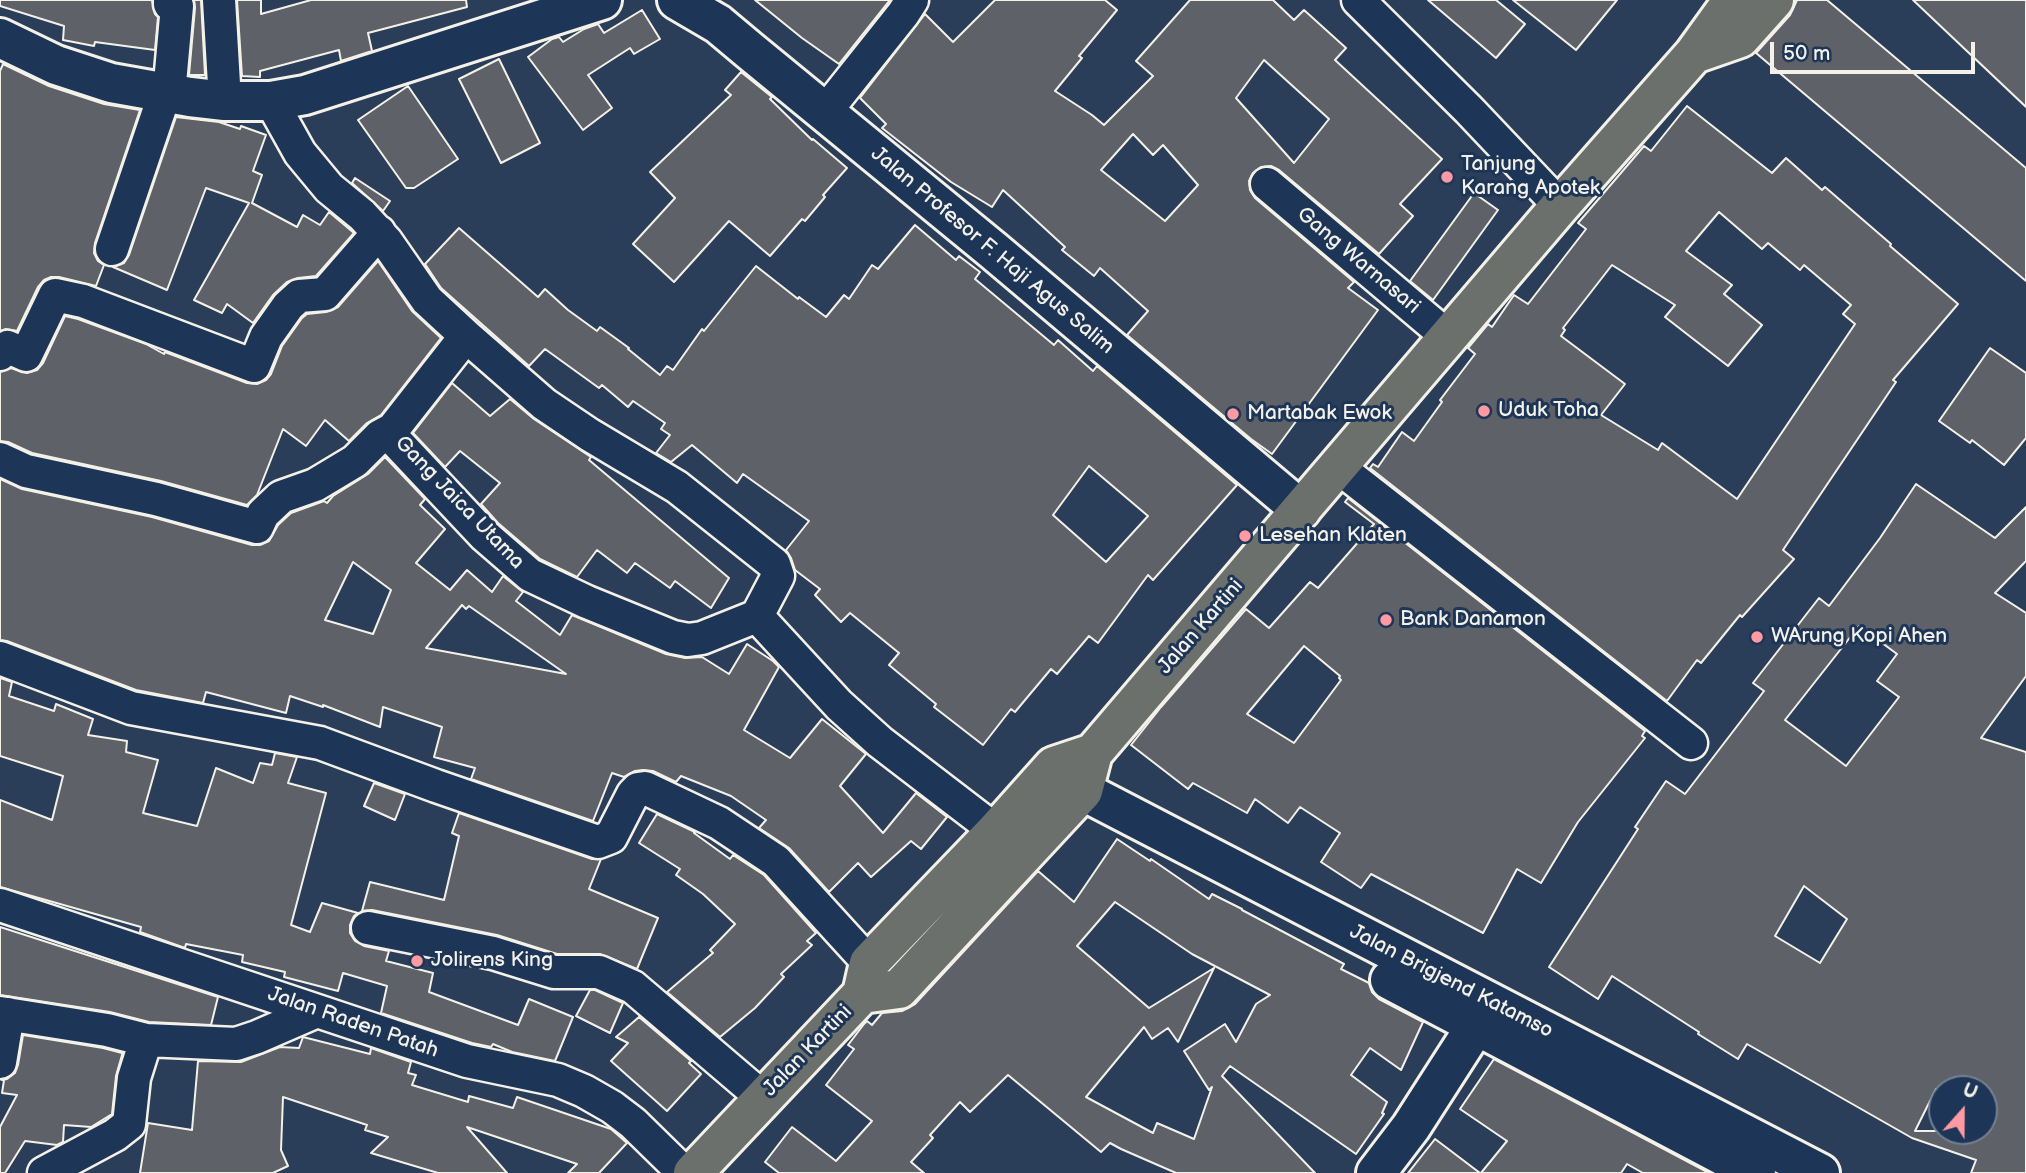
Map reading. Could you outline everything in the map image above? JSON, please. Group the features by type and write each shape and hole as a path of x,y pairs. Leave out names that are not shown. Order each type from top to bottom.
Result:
{"highway":[{"name":"Jalan Kartini","path":"693,1173 763,1098 1054,766 1093,753 1559,206 1694,54 1733,0"},
{"name":"Jalan Kartini","path":"1694,54 1740,38 1774,0"},
{"path":"865,979 900,989 1075,800 1093,753"}],"main road":[{"path":"0,38 56,65 111,83 225,101 271,101 305,94 602,0"},
{"name":"Jalan Profesor F. Haji Agus Salim","path":"677,0 718,24 994,251 1301,510"},
{"name":"Jalan Brigjend Katamso","path":"1075,800 1483,1014 1819,1173"},
{"path":"1376,1173 1411,1127 1483,1014"},
{"name":"Jalan Brigjend Katamso","path":"1483,1014 1756,1173"}],"street":[{"path":"112,249 167,93 177,6 170,4 170,0"},
{"path":"219,0 225,101"},
{"path":"825,112 912,0"},
{"path":"1358,0 1469,110 1559,206"},
{"path":"271,101 300,153 314,170 329,188 379,232 403,262 427,300 466,336 544,404 677,487 774,564 778,576 757,616 839,705 880,742 996,831"},
{"name":"Gang Warnasari","path":"1267,184 1448,337"},
{"path":"0,354 8,347 26,355 55,295 82,301 254,366 266,337 288,306 299,296 325,294 379,232"},
{"name":"Gang Jaica Utama","path":"466,336 393,429 391,436 485,536 530,575 673,637 688,640 702,638 757,616"},
{"path":"0,459 26,471 156,499 257,527 263,514 281,497 315,485 355,461 380,436 393,429"},
{"path":"1338,467 1691,743"},
{"path":"0,658 131,708 320,743 598,842 611,837 633,794 638,789 645,788 719,822 776,861 865,979"},
{"name":"Jalan Raden Patah","path":"0,905 467,1061 558,1080 584,1091 633,1122 684,1173"},
{"path":"368,929 493,953 554,972 599,972 633,987 763,1098"},
{"path":"0,1062 4,1013 107,1030 146,1040 236,1044 317,1011"},
{"path":"44,1173 129,1125 134,1079 146,1040"}],"building":[{"path":"0,0 152,0 158,17 155,50 95,42 94,46 63,40 64,26 0,6"},
{"path":"194,0 201,0 205,75 189,75"},
{"path":"237,0 261,0 261,14 311,0 466,0 467,7 368,33 372,51 341,61 339,50 260,71 260,77 242,76"},
{"path":"755,0 890,0 839,64"},
{"path":"995,0 1105,0 1117,10 1079,56 1082,58 1055,91 1104,125 1153,76 1136,61 1190,0 1273,0 1294,20 1304,10 1346,48 1335,60 1442,159 1400,204 1413,216 1379,254 1279,170 1271,166 1261,167 1253,173 1249,181 1255,198 1354,282 1348,288 1378,310 1272,454 1127,335 1148,311 1100,268 1094,276 1062,250 1065,247 1003,190 992,207 951,182 882,128 886,124 860,98 925,14 953,42","holes":["1264,60 1329,119 1294,163 1236,98","1133,134 1153,155 1163,145 1198,185 1165,221 1101,170"]},
{"path":"1428,0 1496,0 1525,24 1496,58"},
{"path":"1513,0 1617,0 1576,50"},
{"path":"1797,0 1827,0 2026,168 2026,281 1756,53 1790,15"},
{"path":"1913,0 2026,0 2026,107"},
{"path":"642,10 660,39 634,54 630,48 588,75 612,108 583,130 528,57 552,39 559,37 563,42 598,24 604,33"},
{"path":"499,59 540,143 501,163 459,79"},
{"path":"3,64 49,86 104,104 140,110 95,243 94,253 104,265 96,286 59,277 44,280 17,331 0,331 0,71"},
{"path":"741,72 772,97 770,99 812,140 847,168 805,221 802,219 770,256 729,221 674,282 633,244 675,198 650,172 731,95 725,90"},
{"path":"408,86 458,159 414,188 406,188 358,120"},
{"path":"1687,106 1772,173 1786,158 1822,190 1825,187 1958,304 1893,380 1896,382 1783,550 1794,559 1742,617 1740,615 1701,663 1697,660 1667,701 1370,468 1373,464 1378,467 1402,432 1414,441 1442,402 1440,400 1475,354 1468,348 1488,324 1492,327 1514,295 1528,304 1586,229 1578,223 1644,146 1651,151","holes":["1719,212 1762,249 1768,243 1800,270 1804,265 1851,305 1843,314 1855,324 1737,499 1662,443 1658,450 1601,415 1625,384 1561,336 1565,330 1563,328 1612,265 1675,305 1665,317 1728,366 1762,325 1724,294 1732,285 1686,251"]},
{"path":"176,117 219,122 240,129 241,126 266,135 253,171 262,175 252,203 297,227 303,215 320,225 329,212 354,233 316,276 287,282 273,295 253,323 227,304 222,313 194,300 249,203 206,188 167,290 113,267 124,263 129,255"},
{"path":"355,178 390,201 383,211 352,183"},
{"path":"1474,193 1498,210 1433,300 1410,281"},
{"path":"915,225 956,260 959,256 980,272 975,279 1054,345 1058,340 1093,371 1097,366 1237,485 1153,580 1148,575 1098,643 1089,636 1057,674 1051,669 1015,712 1011,709 983,745 934,707 936,704 889,665 899,653 850,613 841,622 815,595 820,589 795,570 786,550 809,521 743,474 737,483 692,445 671,462 656,453 670,435 661,429 665,423 633,401 628,407 602,385 599,388 545,349 529,366 441,288 425,264 459,228 538,297 545,289 597,331 600,327 629,348 660,375 667,366 673,370 702,329 704,331 756,266 826,317 844,295 849,299 872,265 878,269","holes":["1089,466 1148,516 1106,562 1053,515"]},
{"path":"378,261 412,311 441,338 381,415 367,423 349,441 325,420 306,446 283,429 257,495 247,505 161,481 32,453 0,441 0,372 11,368 27,373 37,370 43,363 65,316 146,344 164,354 165,352 247,383 257,384 271,374 282,346 302,318 307,314 326,312 338,307"},
{"path":"1990,348 2026,373 2026,438 2004,465 1972,440 1970,443 1939,421"},
{"path":"452,383 490,416 510,399 534,419 591,457 589,460 729,578 711,608 675,581 670,588 635,563 627,573 597,550 577,577 540,559 498,523 481,504 500,483 460,451 445,467 413,433"},
{"path":"385,457 425,499 420,505 445,529 416,563 450,590 467,570 492,592 503,576 523,592 516,601 560,635 572,615 666,654 685,658 702,657 729,674 747,644 779,667 744,730 790,758 822,719 866,754 840,786 883,833 916,793 947,817 921,849 911,841 871,877 858,863 829,892 789,848 759,828 766,820 731,796 681,776 676,782 653,771 635,771 624,777 612,773 593,821 471,779 475,768 434,757 442,727 383,707 380,727 323,705 290,696 286,713 206,692 203,703 136,690 0,640 0,479 22,489 152,517 260,545 269,541 278,525 291,513 324,501 327,503 333,496 368,474","holes":["353,562 391,590 373,634 325,620","462,605 466,609 469,606 566,674 426,648"]},
{"path":"1916,484 1995,538 2026,507 2026,561 1995,593 2026,613 2026,676 1981,738 2026,752 2026,1173 1971,1173 1976,1160 1932,1145 1998,1145 1998,1075 1928,1075 1928,1105 1915,1131 1928,1131 1928,1144 1912,1138 1747,1044 1738,1059 1612,976 1598,999 1549,967 1666,781 1685,794 1764,691 1753,683 1819,598 1829,606","holes":["1859,626 1897,654 1877,681 1899,697 1846,766 1785,720","1804,886 1847,919 1820,963 1775,936"]},
{"path":"1348,498 1645,731 1642,736 1645,738 1578,822 1541,883 1517,869 1483,933 1371,874 1361,888 1321,862 1340,833 1300,807 1288,823 1255,799 1247,813 1193,783 1188,789 1131,745 1246,609 1269,628 1310,582 1318,588 1374,524 1345,502","holes":["1304,646 1340,676 1341,680 1294,743 1247,714"]},
{"path":"0,678 12,682 9,696 54,711 56,704 93,719 88,735 127,741 126,752 158,760 143,813 197,826 216,768 253,783 260,763 272,765 275,753 297,757 288,783 326,793 291,925 310,932 322,903 358,913 350,925 350,933 355,941 364,946 389,951 386,961 433,973 429,992 518,1025 529,999 573,1017 555,1061 512,1052 493,1044 491,1047 472,1043 381,1013 387,986 343,973 338,991 284,977 285,972 242,962 243,955 186,944 185,948 140,932 141,927 0,887 0,800 52,820 63,776 0,756"},
{"path":"374,783 405,794 395,820 364,806"},
{"path":"459,813 592,859 601,859 589,889 658,918 637,969 600,954 557,954 497,935 372,910 362,911 370,882 444,900 459,836 452,833"},
{"path":"657,814 695,832 730,859 733,855 764,875 816,933 807,941 812,945 781,974 784,977 755,1008 720,1037 667,992 713,953 710,950 735,924 703,894 676,875 680,869 639,843"},
{"path":"1117,839 1209,899 1212,894 1344,964 1341,969 1369,983 1372,992 1379,999 1423,1022 1401,1070 1370,1048 1351,1075 1387,1102 1382,1113 1384,1114 1356,1154 1230,1066 1222,1076 1315,1173 1176,1173 1110,1143 1101,1152 1008,1075 970,1112 960,1102 930,1135 933,1138 911,1162 924,1173 779,1173 765,1162 792,1127 836,1161 872,1121 826,1085 854,1049 848,1045 867,1021 872,1025 882,1013 902,1011 915,1004 1038,871 1074,902","holes":["1115,902 1192,954 1270,995 1256,1004 1236,1042 1225,1024 1184,1051 1209,1090 1212,1087 1194,1139 1157,1123 1153,1133 1086,1097 1144,1027 1152,1039 1168,1028 1178,1042 1214,968 1149,1008 1077,946"]},
{"path":"0,927 218,997 211,1025 149,1022 110,1012 0,995"},
{"path":"590,990 623,1003 610,1033 576,1016"},
{"path":"639,1017 691,1061 689,1063 701,1074 667,1111 611,1061 628,1043 616,1037"},
{"path":"23,1035 103,1048 122,1055 116,1076 112,1114 91,1127 64,1125 63,1142 57,1145 25,1141 5,1173 0,1173 0,1127 17,1095 2,1093 2,1080 15,1073"},
{"path":"303,1037 370,1054 371,1048 411,1062 408,1073 416,1075 412,1085 468,1102 469,1096 513,1108 517,1097 611,1129 627,1143 599,1173 568,1173 577,1164 467,1127 507,1173 438,1173 371,1153 388,1137 365,1130 367,1125 283,1097 281,1150 288,1166 273,1173 140,1173 148,1123 192,1130 198,1061 241,1062 280,1047 299,1048"},
{"path":"1494,1059 1709,1173 1643,1173 1627,1164 1621,1173 1481,1173 1507,1141 1460,1109"},
{"path":"1435,1139 1447,1148 1480,1173 1408,1173"}],"place":[{"name":"Tanjung Karang Apotek","path":"1447,177"},
{"name":"Uduk Toha","path":"1484,411"},
{"name":"Martabak Ewok","path":"1233,414"},
{"name":"Lesehan Klaten","path":"1245,536"},
{"name":"Bank Danamon","path":"1386,620"},
{"name":"WArung Kopi Ahen","path":"1757,637"},
{"name":"Jolirens King","path":"417,961"}]}
